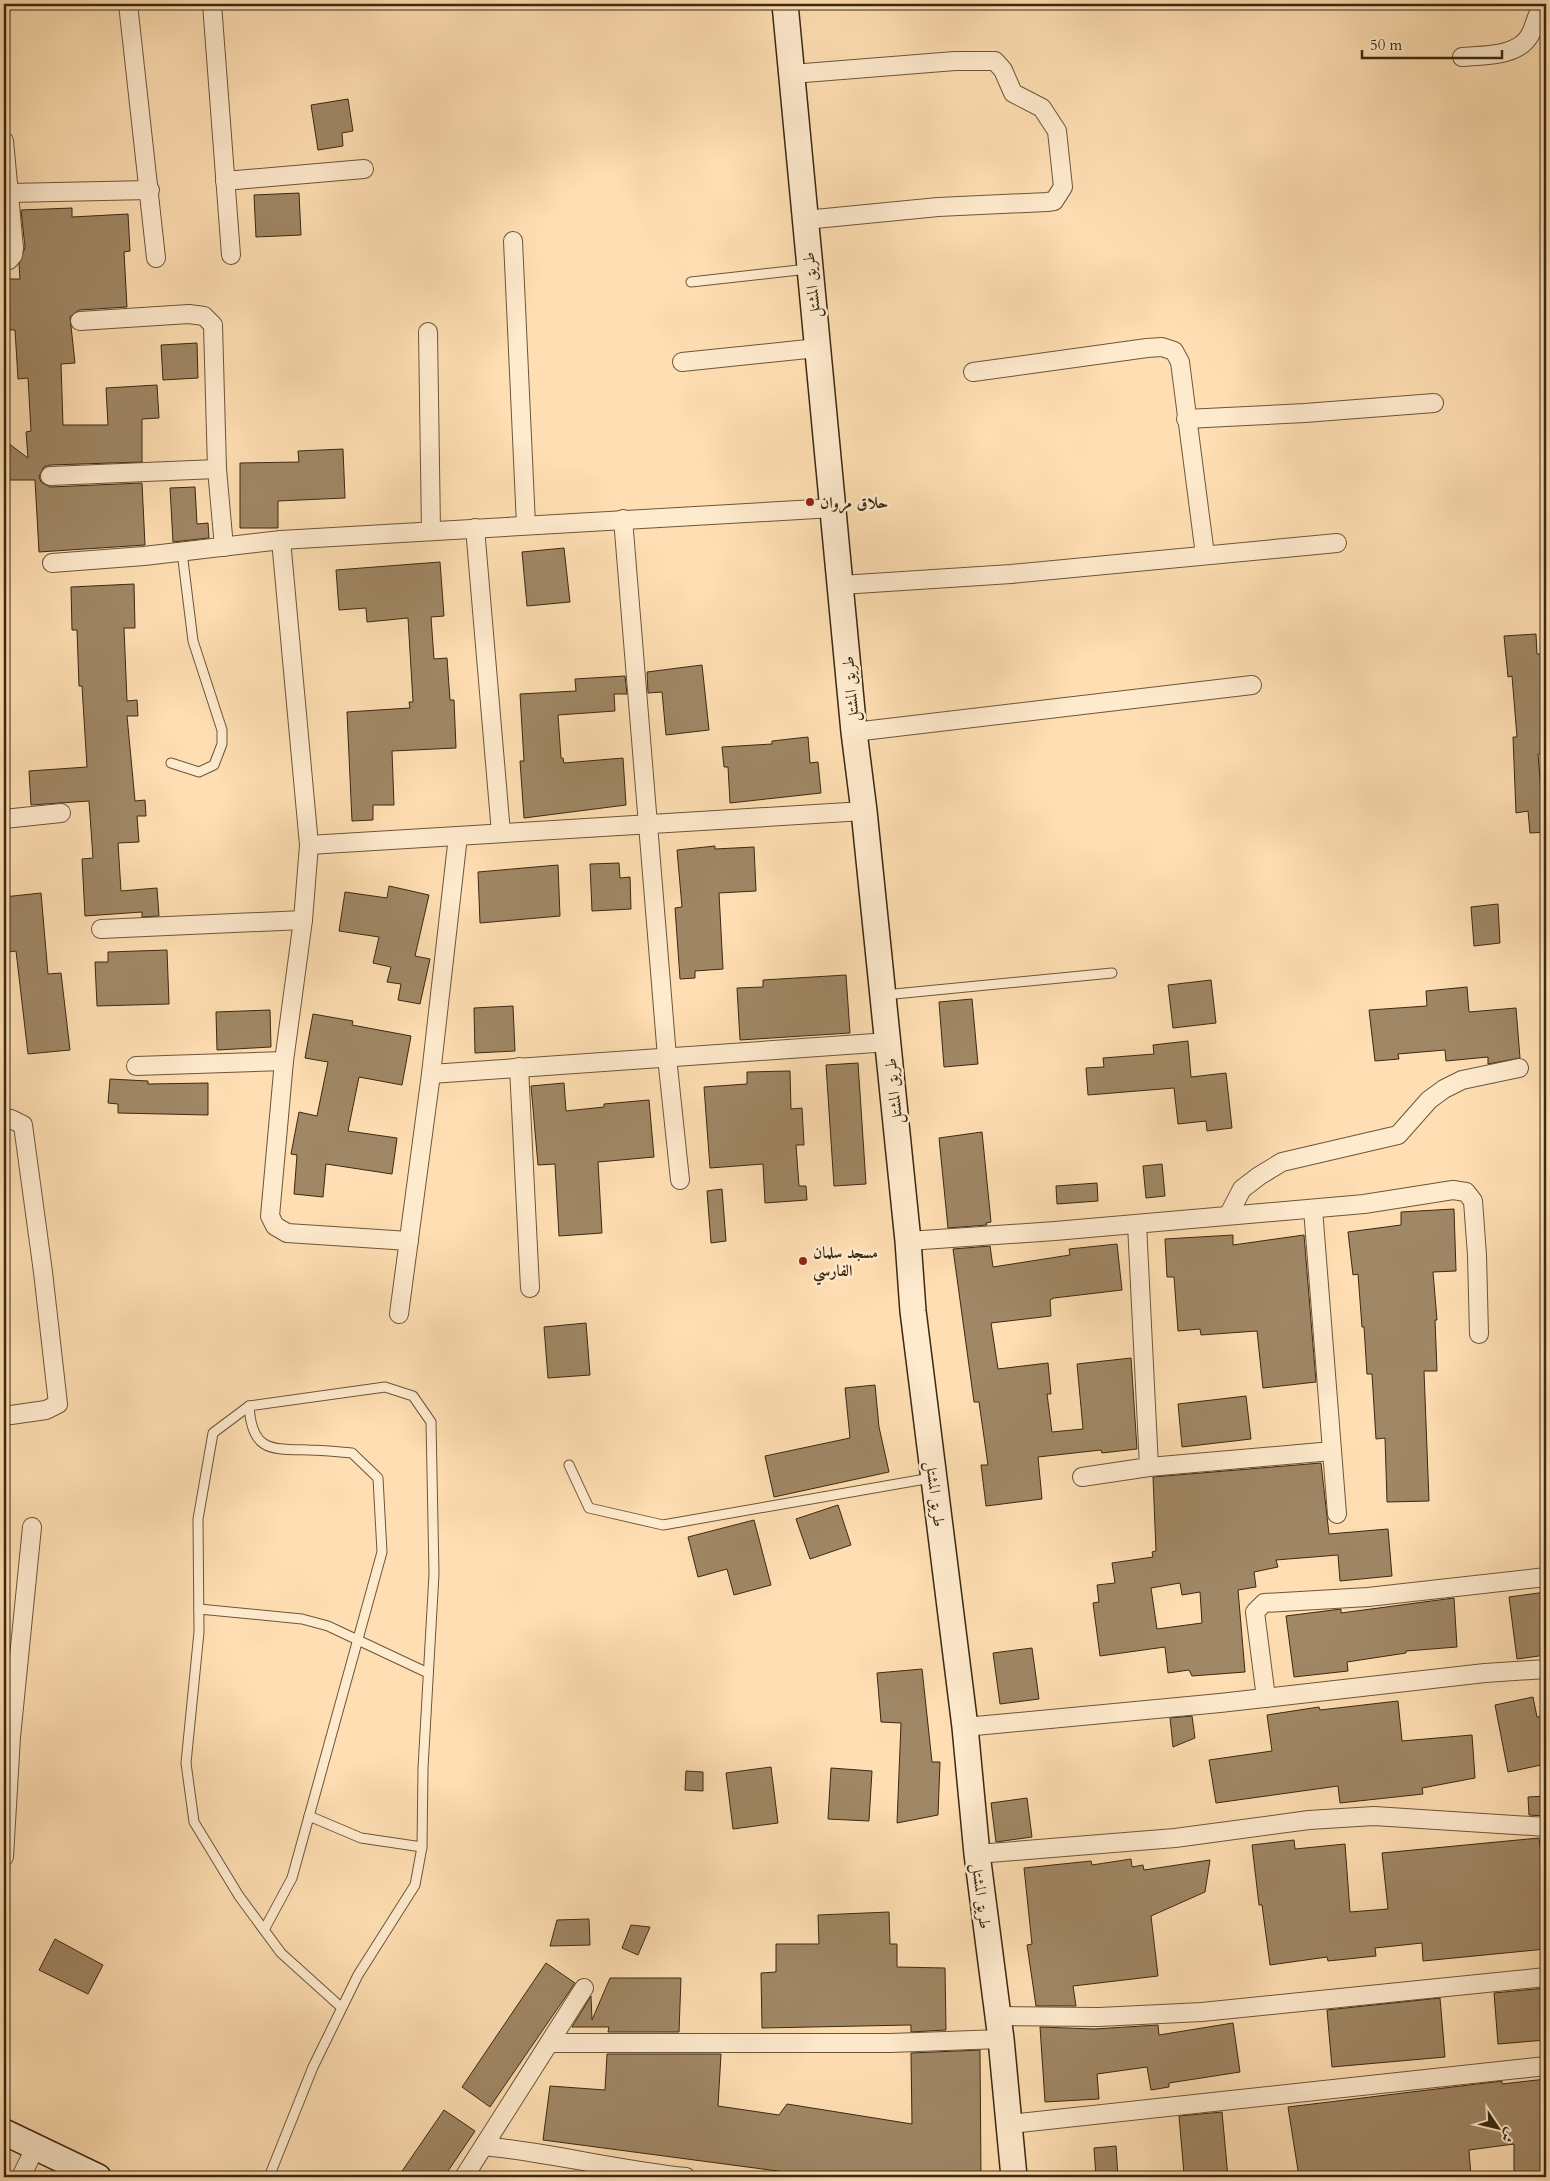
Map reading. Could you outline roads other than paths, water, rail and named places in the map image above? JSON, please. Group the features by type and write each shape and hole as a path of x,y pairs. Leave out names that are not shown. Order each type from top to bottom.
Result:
{"main road":[{"name":"طريق المشتل","path":"785,4 854,732 888,1042 913,1311 965,1727 977,1854 999,2027 1014,2177"},
{"path":"4,2132 98,2177"}],"street":[{"path":"128,4 156,258"},
{"path":"212,4 231,255"},
{"path":"1462,57 1504,52 1520,46 1530,36 1538,12 1546,5"},
{"path":"792,74 955,62 995,61 1003,70 1012,93 1042,108 1051,120 1056,131 1063,187 1054,201 1047,202 938,207 805,220"},
{"path":"4,141 14,248 9,260 4,261"},
{"path":"225,181 364,169"},
{"path":"9,193 150,190"},
{"path":"513,241 526,525"},
{"path":"80,321 189,314 204,316 213,325 217,469 224,547"},
{"path":"428,332 431,531"},
{"path":"972,372 1162,347 1174,351 1180,362 1205,555"},
{"path":"682,362 817,348"},
{"path":"1186,419 1305,414 1434,403"},
{"path":"50,476 217,469"},
{"path":"52,563 182,552 281,540 833,508"},
{"path":"623,519 667,1057 680,1180"},
{"path":"474,528 501,834"},
{"path":"281,540 309,845 303,920 284,1061 270,1216 275,1226 287,1233 409,1241"},
{"path":"841,585 1011,574 1338,543"},
{"path":"854,732 1252,685"},
{"path":"309,845 864,811"},
{"path":"4,819 61,813"},
{"path":"399,1314 431,1074 458,836"},
{"path":"101,929 303,920"},
{"path":"431,1074 888,1042"},
{"path":"136,1066 284,1061"},
{"path":"519,1067 530,1288"},
{"path":"1229,1214 1242,1189 1282,1162 1398,1135 1429,1100 1444,1089 1462,1080 1519,1068"},
{"path":"4,1121 12,1119 22,1125 43,1272 58,1404 46,1410 4,1416"},
{"path":"908,1241 1137,1224 1229,1214 1313,1209 1364,1204 1453,1190 1466,1192 1473,1201 1477,1255 1479,1334"},
{"path":"1313,1209 1337,1514"},
{"path":"1137,1224 1149,1468"},
{"path":"1082,1477 1149,1468 1332,1451"},
{"path":"4,1857 11,1737 32,1526"},
{"path":"1266,1698 1255,1612 1264,1603 1368,1598 1546,1577"},
{"path":"965,1727 1266,1698 1484,1673 1546,1669"},
{"path":"977,1854 1175,1838 1309,1820 1374,1816 1546,1827"},
{"path":"550,2043 890,2043 999,2027 1099,2017 1202,2012 1546,1977"},
{"path":"464,2177 584,1988"},
{"path":"1010,2124 1546,2066"},
{"path":"484,2146 541,2152 648,2173 686,2177"},
{"path":"21,2177 35,2148"}],"lane":[{"path":"692,282 810,268"},
{"path":"171,763 199,772 214,765 222,744 222,730 193,641 182,552"},
{"path":"883,995 1112,973"},
{"path":"269,2177 313,2067 342,2008 358,1975 414,1885 422,1847 428,1673 434,1574 431,1422 413,1396 385,1387 249,1406 213,1433 198,1519 199,1632 186,1762 194,1822 239,1896 281,1953 342,2008"},
{"path":"249,1406 250,1424 260,1441 276,1450 352,1453 378,1478 382,1552 292,1878 264,1930"},
{"path":"570,1465 589,1508 663,1526 934,1478"},
{"path":"199,1609 302,1619 328,1626 428,1673"},
{"path":"310,1816 361,1838 422,1847"}],"place":[{"name":"حلاق مروان","path":"810,502"},
{"name":"مسجد سلمان الفارسي","path":"803,1261"}]}
